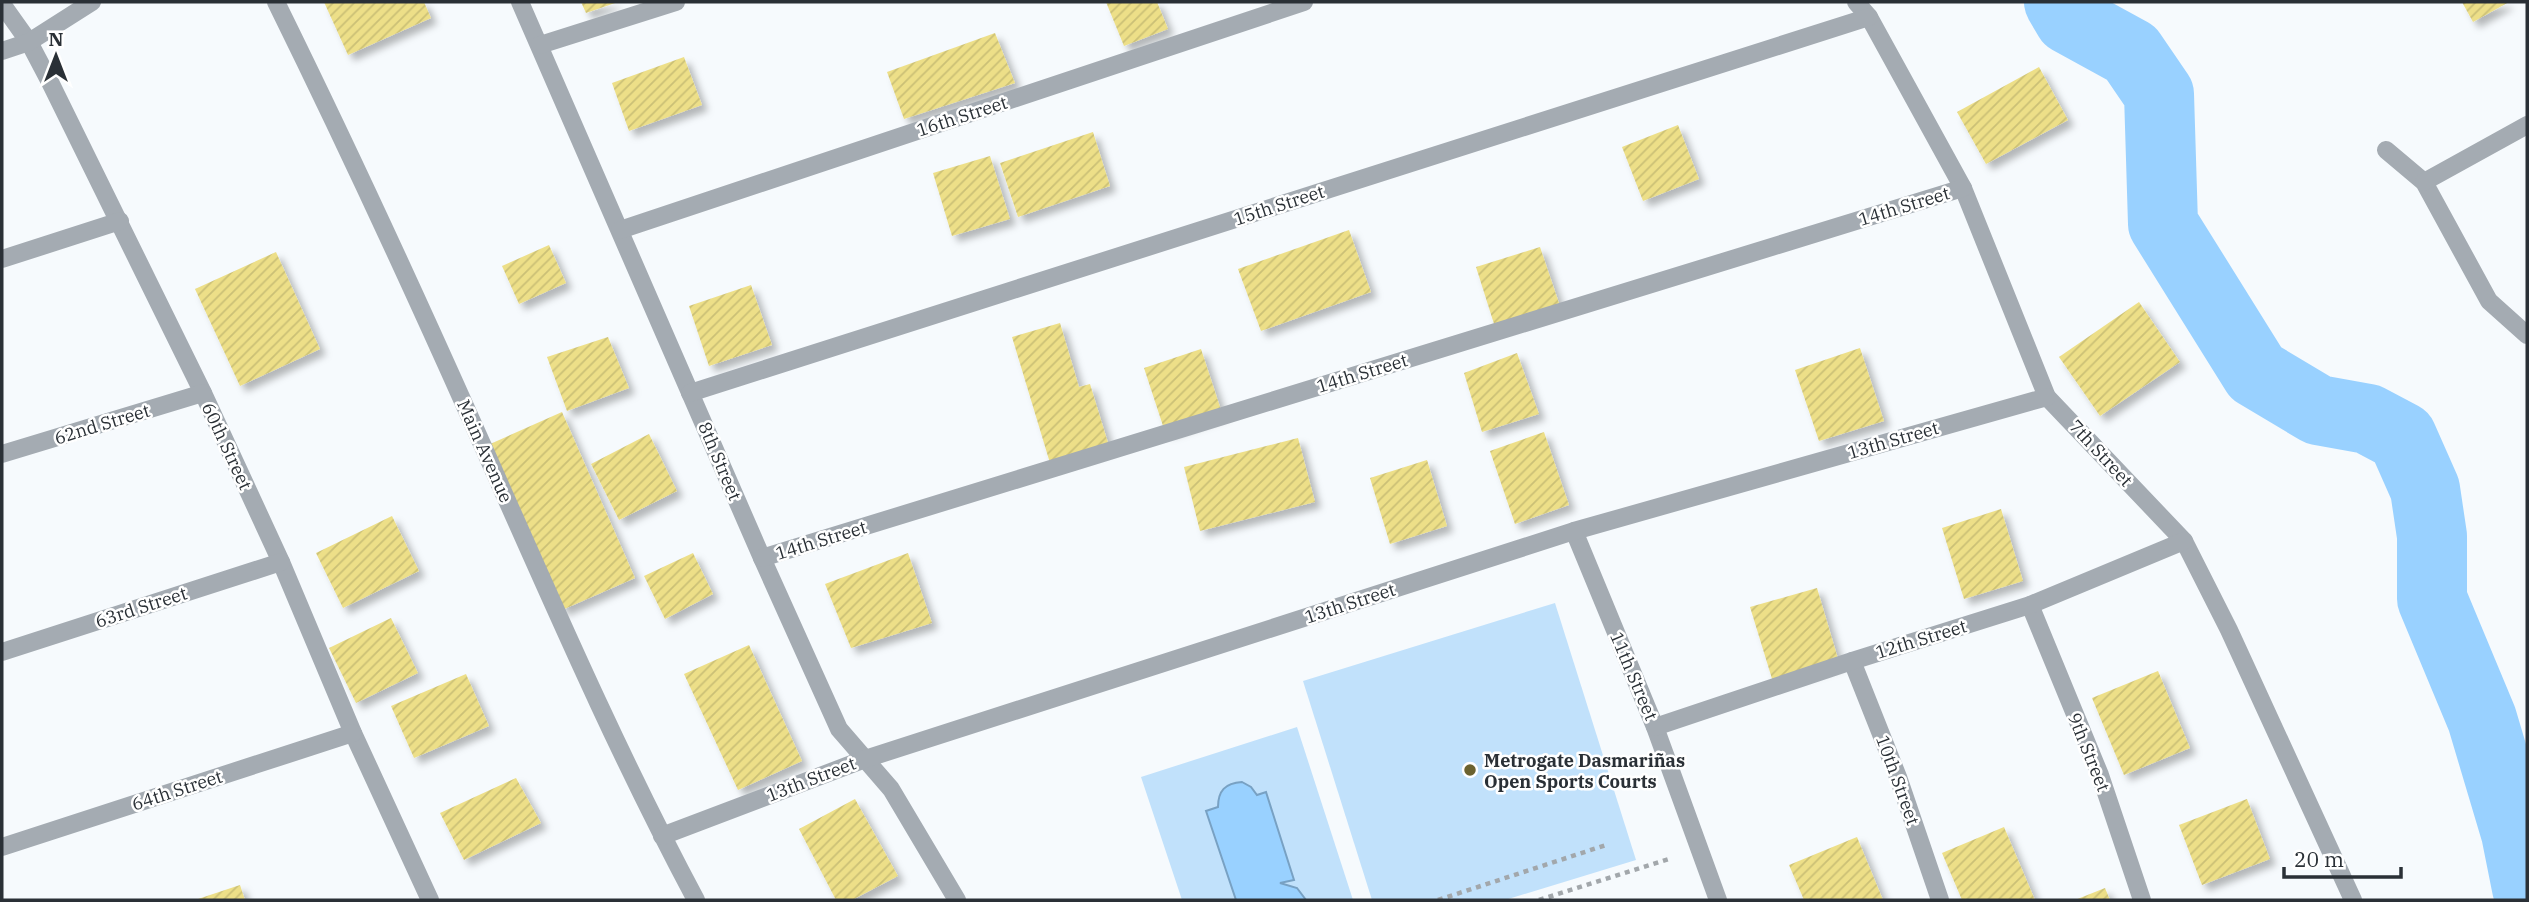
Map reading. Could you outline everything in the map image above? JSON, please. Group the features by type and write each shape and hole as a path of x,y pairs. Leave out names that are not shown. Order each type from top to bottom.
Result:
{"street":[{"path":"2,51 29,42 92,2"},
{"name":"Main Avenue","path":"276,2 427,321 597,703 696,900"},
{"name":"8th Street","path":"520,2 839,729 891,789 957,900"},
{"path":"540,45 677,2"},
{"name":"16th Street","path":"620,230 1304,2"},
{"name":"7th Street","path":"1856,2 1868,17 1963,188 2047,397 2183,541 2229,630 2353,900"},
{"name":"60th Street","path":"2,4 29,42 120,221 203,394 281,562 353,733 430,900"},
{"name":"15th Street","path":"690,394 1868,17"},
{"path":"2424,182 2527,125"},
{"path":"2386,150 2424,182 2489,301 2527,335"},
{"name":"14th Street","path":"762,558 1963,188"},
{"path":"2,259 120,221"},
{"name":"62nd Street","path":"2,454 203,394"},
{"name":"13th Street","path":"662,836 865,759 1574,531 2047,397"},
{"name":"11th Street","path":"1574,531 1655,727 1718,900"},
{"name":"12th Street","path":"1655,727 2029,605 2183,541"},
{"name":"63rd Street","path":"2,652 281,562"},
{"name":"9th Street","path":"2029,605 2100,775 2142,900"},
{"name":"10th Street","path":"1852,661 1898,777 1940,900"},
{"name":"64th Street","path":"2,847 353,733"}],"path":[{"path":"1438,900 1606,845"},
{"path":"1539,900 1699,850"}],"shaded area":[{"name":"Metrogate Dasmariñas Open Sports Courts","path":"1555,603 1636,860 1505,900 1372,900 1303,681"},
{"path":"1297,727 1353,900 1182,900 1141,777"}],"water":[{"path":"1242,782 1251,787 1257,795 1266,792 1294,880 1280,883 1297,888 1306,900 1236,900 1206,811 1218,807 1219,796 1227,786"}],"building":[{"path":"324,2 424,2 431,18 348,55"},
{"path":"581,2 618,2 586,13"},
{"path":"1106,2 1157,2 1168,29 1124,46"},
{"path":"2462,2 2509,2 2473,22"},
{"path":"995,33 1015,83 904,119 887,72"},
{"path":"684,57 702,105 629,131 612,83"},
{"path":"2039,67 2068,120 1986,164 1957,112"},
{"path":"1678,125 1699,179 1643,201 1622,147"},
{"path":"1093,132 1110,186 1018,217 1000,163"},
{"path":"990,156 1010,219 952,236 933,173"},
{"path":"1349,230 1371,292 1261,331 1238,269"},
{"path":"549,245 566,283 519,304 502,266"},
{"path":"1540,247 1560,306 1495,327 1476,267"},
{"path":"276,252 320,349 240,386 195,289"},
{"path":"751,285 772,345 709,366 689,306"},
{"path":"2139,302 2180,362 2100,416 2059,357"},
{"path":"1060,323 1079,387 1090,384 1109,446 1050,463 1012,337"},
{"path":"608,337 629,388 567,411 547,357"},
{"path":"1860,348 1884,421 1819,441 1795,370"},
{"path":"1201,349 1222,413 1165,432 1144,368"},
{"path":"1517,353 1539,414 1482,432 1464,373"},
{"path":"562,412 635,578 562,610 488,445"},
{"path":"1544,432 1569,505 1515,524 1490,451"},
{"path":"649,434 677,491 619,520 591,464"},
{"path":"1298,438 1315,502 1200,531 1184,467"},
{"path":"1427,460 1447,526 1390,544 1370,478"},
{"path":"2001,509 2023,581 1964,599 1942,528"},
{"path":"392,516 419,571 343,608 316,553"},
{"path":"693,553 713,594 665,619 644,576"},
{"path":"908,553 932,623 851,648 825,584"},
{"path":"1817,588 1839,662 1773,682 1750,607"},
{"path":"391,618 418,673 356,703 329,648"},
{"path":"749,645 802,761 738,790 684,674"},
{"path":"2158,671 2190,748 2124,775 2092,698"},
{"path":"466,674 489,726 414,758 391,706"},
{"path":"516,778 541,823 464,860 440,813"},
{"path":"855,799 898,876 852,900 836,900 799,829"},
{"path":"2247,799 2270,859 2202,885 2179,825"},
{"path":"2004,827 2035,900 1962,900 1942,853"},
{"path":"1857,837 1883,900 1804,900 1789,865"},
{"path":"240,885 245,900 195,900"},
{"path":"2105,888 2110,900 2075,900"}],"waterway":[{"path":"2059,2 2069,19 2131,53 2159,94 2163,224 2256,373 2318,410 2368,419 2402,437 2425,489 2432,536 2432,599 2482,719 2516,833 2527,888"}],"place":[{"name":"Metrogate Dasmariñas Open Sports Courts","path":"1470,770"}]}
